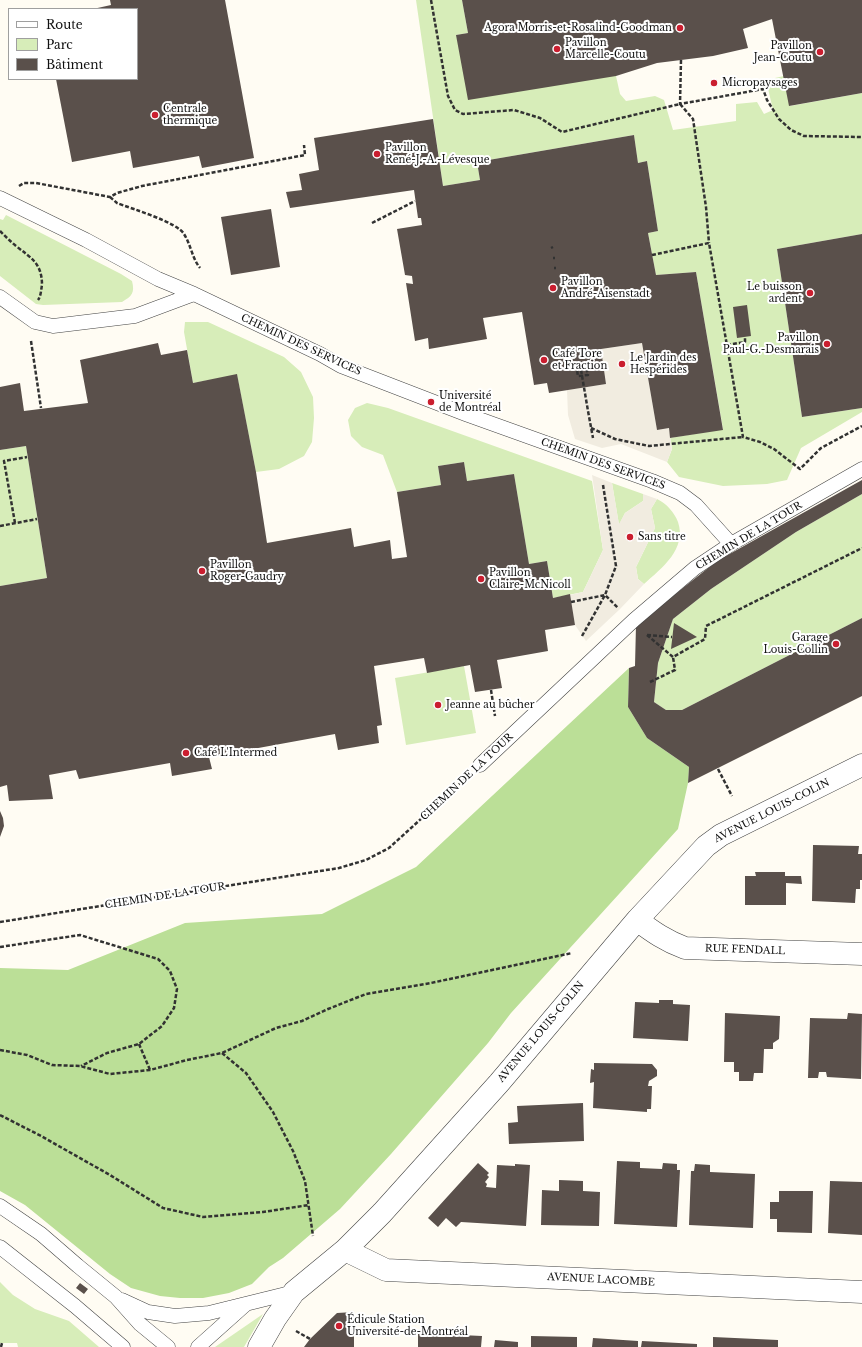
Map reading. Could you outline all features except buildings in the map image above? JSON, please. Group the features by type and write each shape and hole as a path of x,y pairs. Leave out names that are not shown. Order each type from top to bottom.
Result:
{"street":[{"name":"AVENUE LOUIS-COLIN","path":"259,1347 294,1292 345,1250 382,1213 499,1083 637,920 706,846 721,836 862,764"},
{"name":"RUE FENDALL","path":"637,920 670,943 685,948 862,954"},
{"name":"AVENUE LACOMBE","path":"345,1250 386,1270 862,1292"}],"lane":[{"name":"CHEMIN DES SERVICES","path":"0,198 86,240 158,279 194,294 320,354 341,366 476,418 652,481 680,493 696,505 732,544"},
{"path":"0,297 35,322 53,326 135,316 194,294"},
{"name":"CHEMIN DE LA TOUR","path":"480,765 634,620 695,568 732,544 862,469"},
{"path":"0,1206 41,1234 116,1297 140,1324 168,1347"},
{"path":"0,1247 75,1306 123,1347"},
{"path":"116,1297 148,1312 175,1316 209,1313 294,1292"},
{"path":"198,1347 246,1303"}],"path":[{"path":"431,0 448,96 456,110 463,114 514,110 540,118 562,132 680,104 763,89 767,100 779,119 791,130 797,133 804,136 862,137"},
{"path":"681,60 680,104 693,119 706,207 709,243 743,436"},
{"path":"110,198 117,193 142,186 306,154 304,145"},
{"path":"16,188 24,183 36,183 110,198 117,203 171,223 180,228 185,235 195,261 200,268"},
{"path":"372,223 415,202"},
{"path":"0,231 34,260 39,267 42,277 42,288 40,298 36,304"},
{"path":"652,255 709,243"},
{"path":"728,345 745,342 745,337"},
{"path":"31,338 41,408"},
{"path":"566,357 568,366"},
{"path":"576,365 578,376 588,375 586,363"},
{"path":"580,364 594,440"},
{"path":"577,369 586,368"},
{"path":"591,428 615,439 649,446 743,436 774,449 800,469 822,448 862,426"},
{"path":"15,523 2,461 27,457"},
{"path":"582,636 605,595 616,566 602,479"},
{"path":"0,526 37,519"},
{"path":"673,657 704,639 706,626 862,548"},
{"path":"571,602 605,595"},
{"path":"605,595 620,609"},
{"path":"650,682 675,670 673,657 647,635 672,637"},
{"path":"491,690 495,716"},
{"name":"CHEMIN DE LA TOUR","path":"0,922 332,869 366,860 389,848 480,765"},
{"path":"718,769 732,796"},
{"path":"0,947 80,935 158,959 170,971 177,989 174,1008 162,1026 140,1044 107,1052 80,1066"},
{"path":"0,1050 27,1055 52,1066 80,1066 110,1074 150,1070 187,1060 222,1053 276,1028 302,1021 366,994 431,984 572,953"},
{"path":"140,1044 150,1070"},
{"path":"222,1053 246,1073 272,1112 293,1151 305,1181 313,1236"},
{"path":"0,1115 110,1175 163,1208 203,1217 263,1212 309,1205"},
{"path":"290,1328 310,1339"},
{"path":"1,1347 2,1343"}],"green space":[{"path":"416,0 462,0 468,33 456,35 616,76 620,94 626,101 655,96 664,100 673,130 736,121 736,104 757,102 764,114 773,110 766,80 784,76 790,106 862,93 862,234 777,249 802,417 862,408 862,412 801,448 787,480 767,484 723,486 679,477 667,462 672,449 670,438 723,429 696,272 656,275 648,233 658,231 647,161 638,163 634,135 477,162 480,180 443,186"},
{"path":"6,215 121,274 132,281 132,294 122,302 36,304 0,276 0,219 3,220"},
{"path":"185,322 208,322 284,357 301,372 313,397 314,418 312,442 304,456 279,469 256,472 237,375 193,383 184,332"},
{"path":"367,403 388,408 592,481 603,550 583,592 553,598 547,561 529,564 514,474 467,481 464,462 438,466 441,485 397,492 383,455 362,447 351,436 348,420 355,408"},
{"path":"26,446 47,578 0,586 0,450"},
{"path":"612,483 643,494 643,501 625,513 619,525"},
{"path":"862,494 862,618 682,710 666,710 654,702 658,663 673,619 711,589 796,532"},
{"path":"657,499 667,506 676,518 680,532 679,541 671,557 644,584 638,579 636,567 655,528 651,509"},
{"path":"464,666 476,733 406,745 395,678"},
{"path":"629,668 628,707 647,738 689,767 688,783 678,829 511,1013 488,1043 391,1154 340,1209 283,1258 269,1267 252,1284 229,1293 203,1298 160,1296 131,1288 110,1274 25,1205 0,1191 0,968 68,970 185,923 322,914 416,867"},
{"path":"0,1282 13,1295 35,1309 69,1321 99,1347 18,1347 17,1343 0,1343"},
{"path":"263,1314 244,1347 215,1347"}],"shaded area":[{"path":"642,343 657,430 669,428 672,449 667,462 621,444 602,448 575,439 568,415 567,390 606,384 601,349"},
{"path":"592,475 612,483 619,524 625,513 643,501 643,494 657,499 651,509 655,528 636,567 638,579 644,584 586,641 575,625 570,595 583,592 603,550"}],"place":[{"name":"Agora Morris-et-Rosalind-Goodman","path":"680,28"},
{"name":"Pavillon Marcelle-Coutu","path":"557,49"},
{"name":"Pavillon Jean-Coutu","path":"820,52"},
{"name":"Micropaysages","path":"714,83"},
{"name":"Centrale thermique","path":"155,115"},
{"name":"Pavillon René-J.-A.-Lévesque","path":"377,154"},
{"name":"Pavillon André-Aisenstadt","path":"553,288"},
{"name":"Le buisson ardent","path":"810,293"},
{"name":"Pavillon Paul-G.-Desmarais","path":"827,344"},
{"name":"Café Tore et Fraction","path":"544,360"},
{"name":"Le Jardin des Hespérides","path":"622,364"},
{"name":"Université de Montréal","path":"431,402"},
{"name":"Sans titre","path":"630,537"},
{"name":"Pavillon Roger-Gaudry","path":"202,571"},
{"name":"Pavillon Claire-McNicoll","path":"481,579"},
{"name":"Garage Louis-Collin","path":"836,644"},
{"name":"Jeanne au bûcher","path":"438,705"},
{"name":"Café L'Intermed","path":"186,753"},
{"name":"Édicule Station Université-de-Montréal","path":"339,1326"}]}
